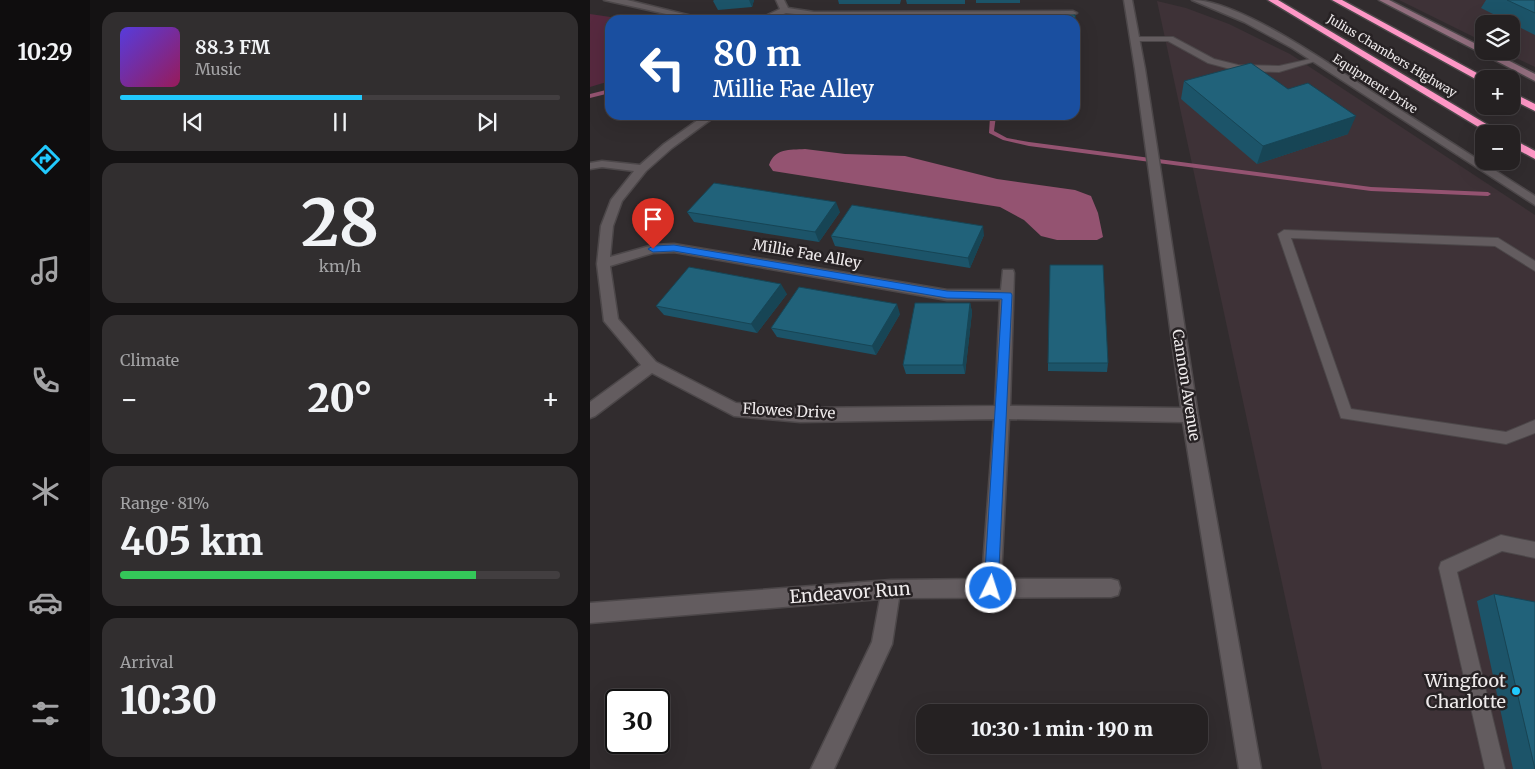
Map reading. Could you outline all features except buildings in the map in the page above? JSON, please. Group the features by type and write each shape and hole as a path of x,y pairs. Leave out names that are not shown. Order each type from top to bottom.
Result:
{"highway":[{"name":"Julius Chambers Highway","path":"1272,0 1483,125"},
{"name":"Julius Chambers Highway","path":"1336,0 1475,75"},
{"path":"1520,100 1535,108"},
{"path":"1520,147 1535,156"}],"street":[{"path":"608,0 622,0 684,15"},
{"path":"780,0 785,10"},
{"name":"Cannon Avenue","path":"1128,0 1140,69 1190,415 1250,769"},
{"name":"Equipment Drive","path":"1196,0 1220,8 1267,30 1535,201"},
{"path":"1383,0 1535,78"},
{"path":"773,15 785,10 814,14 1040,10 1072,13"},
{"name":"Flowes Drive","path":"705,120 668,146 642,168 617,200 607,226 603,264 611,322 651,366 734,409 800,415 1002,412 1190,415"},
{"path":"590,166 602,164 642,168"},
{"name":"Millie Fae Alley","path":"603,264 653,249 674,248 947,295 1007,295"},
{"path":"991,588 1008,273"},
{"path":"590,410 651,366"},
{"name":"Endeavor Run","path":"590,613 891,589 1111,588"},
{"path":"822,769 882,644 891,589"}],"lane":[{"path":"1134,39 1170,39 1211,61 1238,68 1279,69 1315,60"},
{"path":"1535,268 1498,242 1284,234 1346,414 1506,438 1535,426"},
{"path":"1495,769 1447,568 1501,544 1535,550"}],"shaded area":[{"path":"1399,0 1535,0 1535,67 1520,60 1520,15 1475,15 1475,38"},
{"path":"1157,1 1186,8 1229,24 1290,54 1535,215 1535,769 1322,769"},
{"path":"590,14 605,16 605,82 590,87"},
{"path":"805,149 845,154 905,156 997,179 1075,190 1091,196 1098,213 1103,237 1097,240 1057,240 1041,236 1024,220 1000,207 773,171 769,165 775,155 783,151"}],"waterway":[{"path":"590,96 605,92"},
{"path":"992,120 991,132 1005,139 1029,144 1371,189 1488,194"}],"place":[{"name":"Wingfoot Charlotte","path":"1516,691"}],"route":[{"path":"653,249 674,248 947,295 1007,295 991,588"}]}
